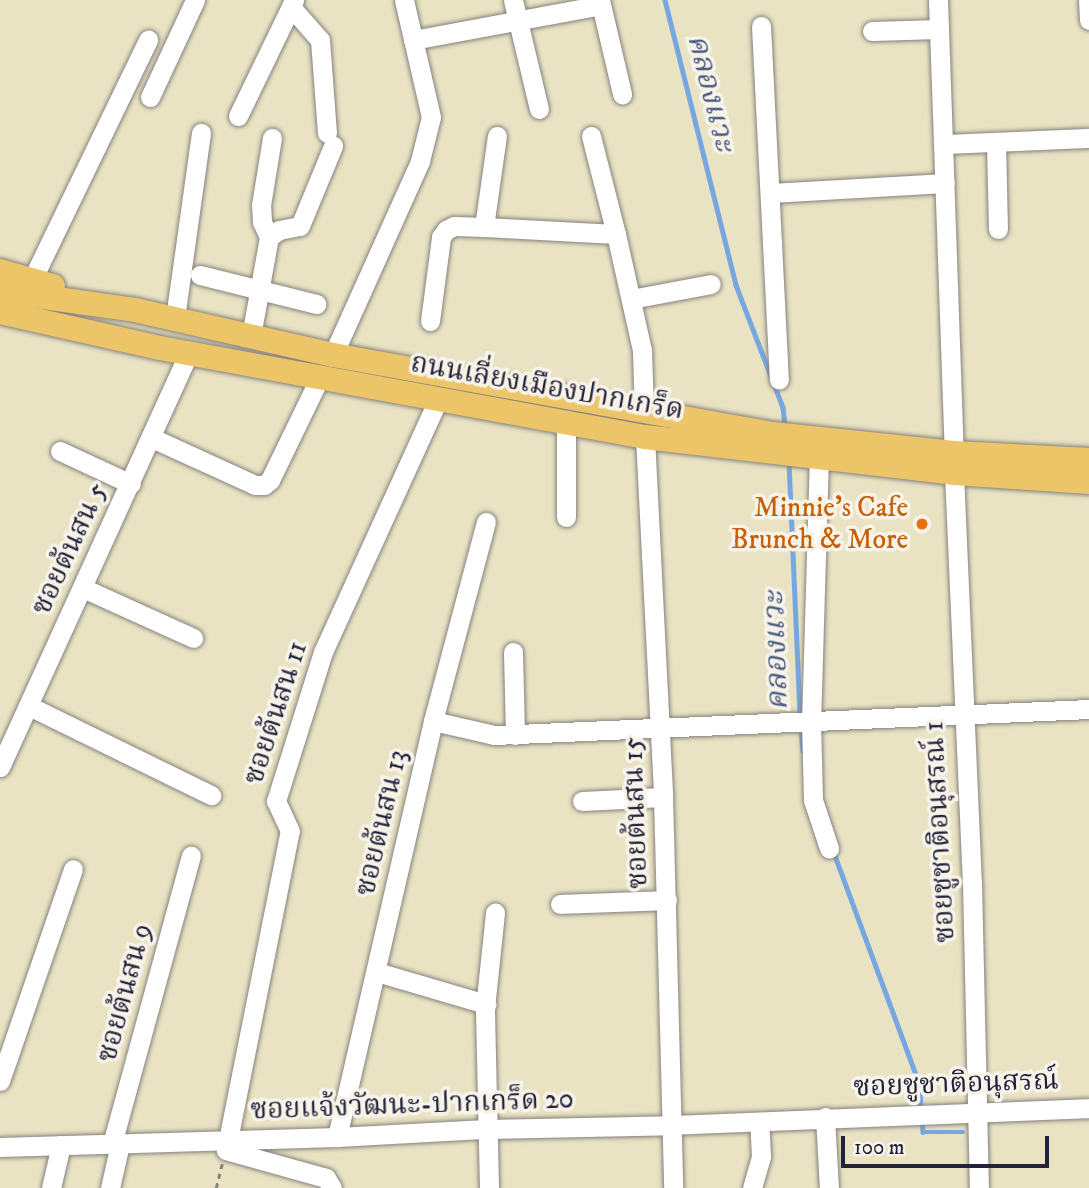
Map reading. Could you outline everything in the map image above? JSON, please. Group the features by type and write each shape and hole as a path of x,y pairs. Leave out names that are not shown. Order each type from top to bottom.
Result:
{"main road":[{"path":"0,271 135,310"},
{"name":"ถนนเลี่ยงเมืองปากเกร็ด","path":"0,292 175,318 644,424 817,449 954,463 1089,482"},
{"name":"ถนนเลี่ยงเมืองปากเกร็ด","path":"0,312 160,348 438,400 566,422 644,424"},
{"path":"0,327 160,348"},
{"name":"ถนนเลี่ยงเมืองปากเกร็ด","path":"954,463 1089,460"}],"street":[{"path":"150,97 195,0"},
{"path":"333,355 420,161 431,117 404,0"},
{"path":"513,0 539,109"},
{"name":"ซอยชูชาติอนุสรณ์ 1","path":"939,0 963,716 972,883 979,1188"},
{"path":"1088,0 1089,20"},
{"path":"413,40 601,2 622,94"},
{"path":"238,116 292,4 320,40 330,140 300,226 279,230 269,237"},
{"path":"761,26 779,380"},
{"path":"872,31 939,29"},
{"path":"32,280 148,40"},
{"path":"175,318 201,133"},
{"path":"484,227 497,136"},
{"name":"ซอยต้นสน 15","path":"591,136 642,350 661,728 673,1188"},
{"path":"251,335 269,237 262,222 261,205 272,138"},
{"path":"943,144 1089,138"},
{"path":"996,142 998,229"},
{"path":"771,193 945,183"},
{"path":"430,321 441,237 454,226 616,234"},
{"path":"200,275 316,304"},
{"path":"631,299 711,284"},
{"name":"ซอยต้นสน 5","path":"0,766 189,353"},
{"path":"152,438 255,485 264,485 270,480 320,377"},
{"name":"ซอยต้นสน 11","path":"227,1145 290,831 276,801 323,652 438,400"},
{"path":"566,422 566,517"},
{"path":"817,449 809,722 813,792 829,848"},
{"path":"60,451 131,484"},
{"name":"ซอยต้นสน 13","path":"337,1137 433,721 486,522"},
{"path":"83,588 192,638"},
{"path":"513,652 515,735"},
{"path":"29,706 211,795"},
{"path":"433,721 485,735 515,735 1089,709"},
{"path":"582,801 663,797"},
{"name":"ซอยต้นสน 9","path":"110,1188 116,1144 191,856"},
{"path":"2,1072 73,869"},
{"path":"560,904 667,900"},
{"path":"489,1188 486,1004 495,913"},
{"path":"377,972 486,1004"},
{"name":"ซอยชูชาติอนุสรณ์","path":"825,1117 1089,1108"},
{"path":"825,1117 828,1188"},
{"name":"ซอยแจ้งวัฒนะ-ปากเกร็ด 20","path":"0,1147 227,1145 487,1129 759,1122 825,1117"},
{"path":"752,1188 761,1156 759,1122"},
{"path":"51,1188 61,1145"},
{"path":"227,1145 326,1178 332,1188"}],"path":[{"path":"216,1188 227,1145"}],"waterway":[{"name":"คลองแวะ","path":"665,0 736,285 771,376"},
{"name":"คลองแวะ","path":"774,384 783,407 785,426"},
{"name":"คลองแวะ","path":"789,462 800,716"},
{"name":"คลองแวะ","path":"801,728 803,751"},
{"name":"คลองแวะ","path":"834,853 920,1085 921,1108"},
{"name":"คลองแวะ","path":"922,1121 923,1132 963,1132"}],"place":[{"name":"Minnie's Cafe Brunch & More","path":"922,524"}]}
